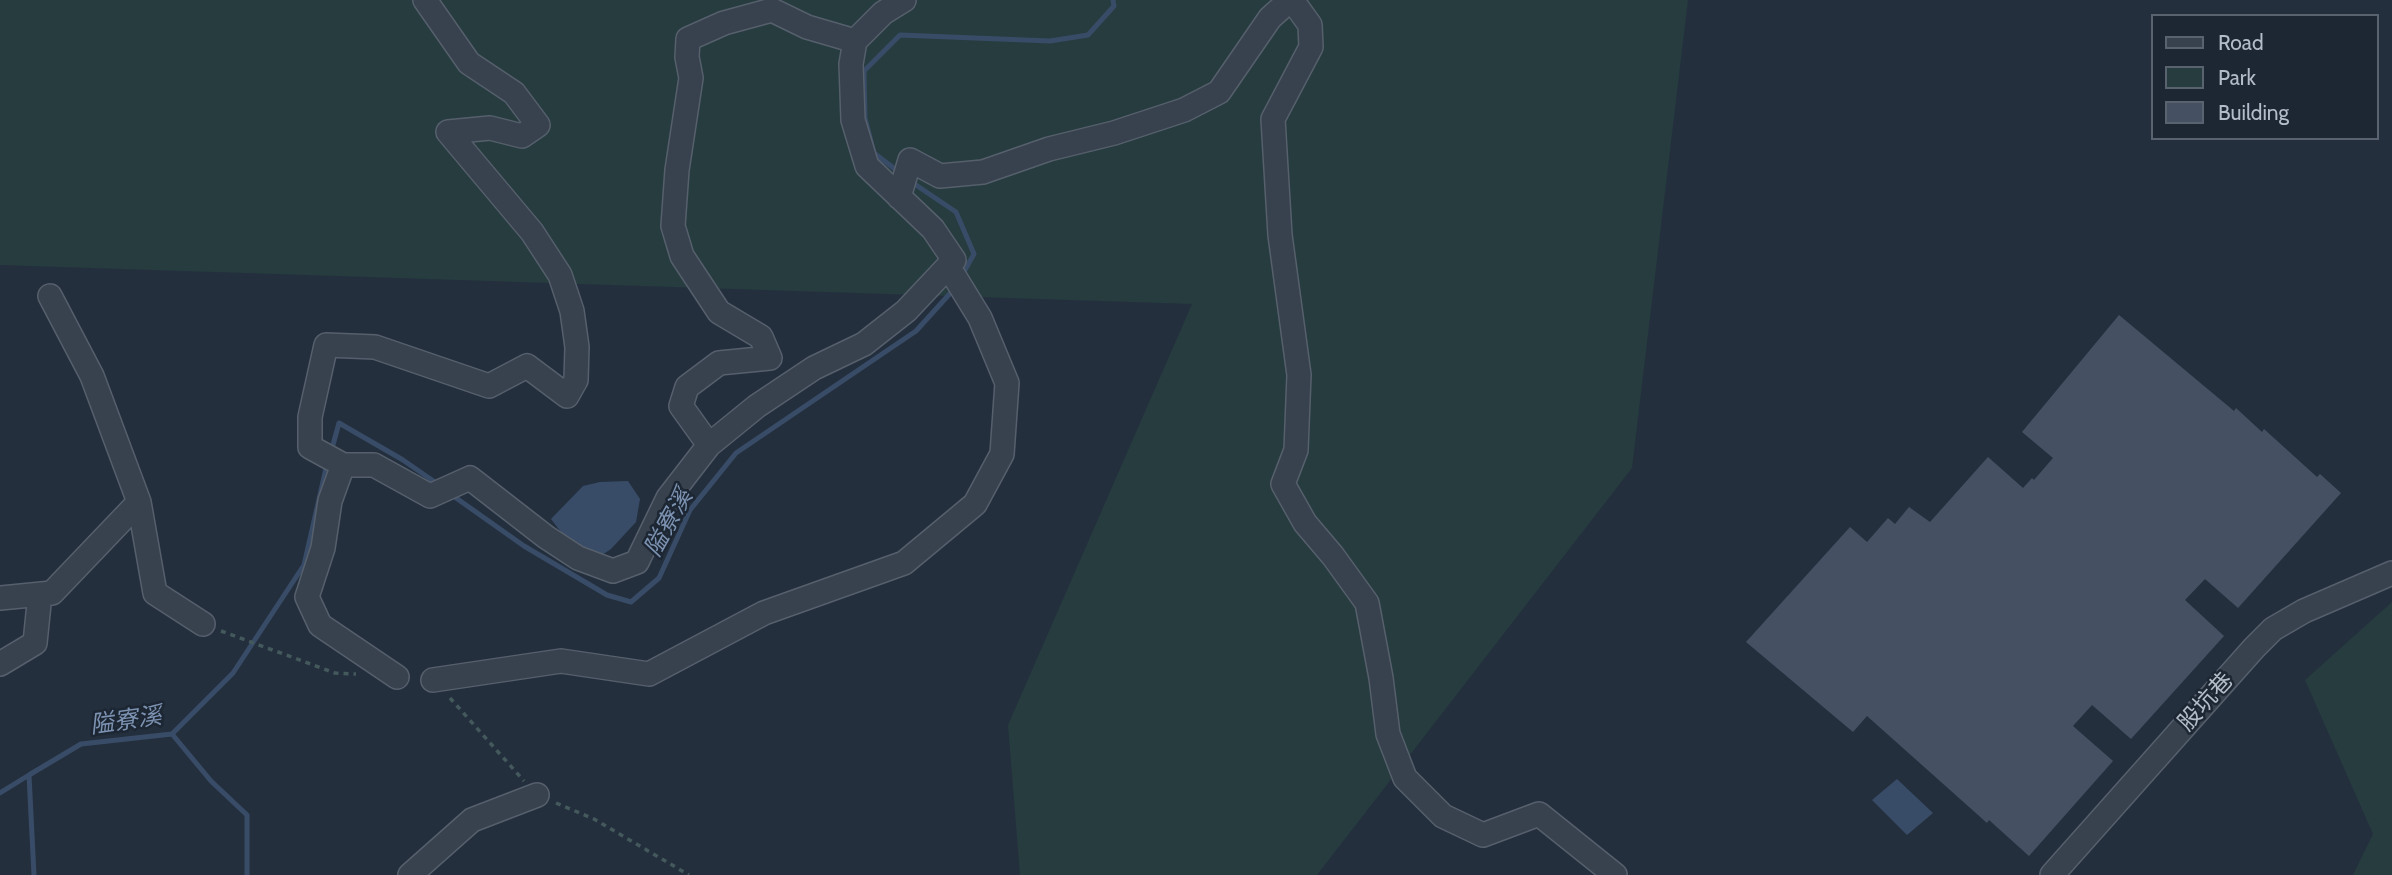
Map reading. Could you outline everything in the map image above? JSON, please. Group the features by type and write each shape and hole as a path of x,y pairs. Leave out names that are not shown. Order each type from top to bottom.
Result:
{"street":[{"path":"425,0 469,63 514,93 538,125 522,136 491,128 448,132 532,232 560,275 577,347 576,380 567,396 527,366 489,386 375,347 326,345 310,417 310,447 343,465 374,465 430,496 470,478 578,558 613,571 637,562 668,498 709,445 757,406 814,368 864,344 906,311 954,260 933,229 867,166 853,120 851,64 855,41 883,13 904,0"},
{"path":"900,197 910,160 940,176 983,172 1049,149 1114,133 1184,110 1219,92 1270,18 1291,0 1310,25 1311,47 1273,119 1280,235 1299,375 1296,450 1283,484 1305,523 1367,603 1388,734 1405,778 1443,816 1483,835 1539,814 1615,875"},
{"path":"709,445 681,406 687,387 719,363 770,358 761,337 719,312 681,256 673,226 677,170 691,78 687,57 688,39 724,23 772,10 807,27 855,41"},
{"path":"433,680 561,661 649,674 764,613 904,563 975,504 1002,454 1007,383 980,318 949,267"},
{"path":"50,296 92,376 139,502 155,593 203,624"},
{"path":"343,465 330,501 323,548 307,597 320,625 397,677"},
{"path":"0,598 52,593 139,502"},
{"name":"股坑巷","path":"2052,875 2273,629 2304,611 2392,573"},
{"path":"0,664 34,643 40,594"},
{"path":"410,875 472,820 537,795"}],"path":[{"path":"203,624 335,673 360,674"},
{"path":"433,680 537,795 594,819 689,875"}],"green space":[{"path":"0,0 1688,0 1632,468 1317,875 1020,875 1008,725 1192,304 0,265"},
{"path":"2392,602 2392,875 2353,875 2373,834 2305,680"}],"water":[{"path":"628,481 640,499 636,522 611,549 599,557 579,549 551,519 583,486"},
{"path":"1897,779 1933,813 1907,835 1872,800"}],"building":[{"path":"2119,315 2234,411 2236,408 2262,432 2264,429 2317,477 2320,474 2341,493 2238,608 2205,579 2185,600 2224,636 2131,739 2092,705 2073,726 2113,761 2029,856 1989,820 1987,823 1867,716 1853,732 1746,642 1850,527 1867,542 1888,518 1895,524 1909,507 1930,522 1988,457 2023,488 2032,478 2034,480 2053,458 2022,432"}],"waterway":[{"name":"隘寮溪","path":"900,173 874,153 865,118 864,71 900,35 1050,41 1088,35 1114,6 1113,0"},
{"name":"隘寮溪","path":"910,181 956,212 974,254 961,277"},
{"name":"隘寮溪","path":"449,493 524,546 607,595 631,602 659,578 690,510 736,453 916,331 955,288"},
{"name":"隘寮溪","path":"331,452 339,423 403,460 439,485"},
{"name":"隘寮溪","path":"34,875 29,775 81,744 172,734 233,673 304,565 327,464"},
{"path":"172,734 211,781 247,815 247,875"},
{"path":"0,793 29,775"}]}
